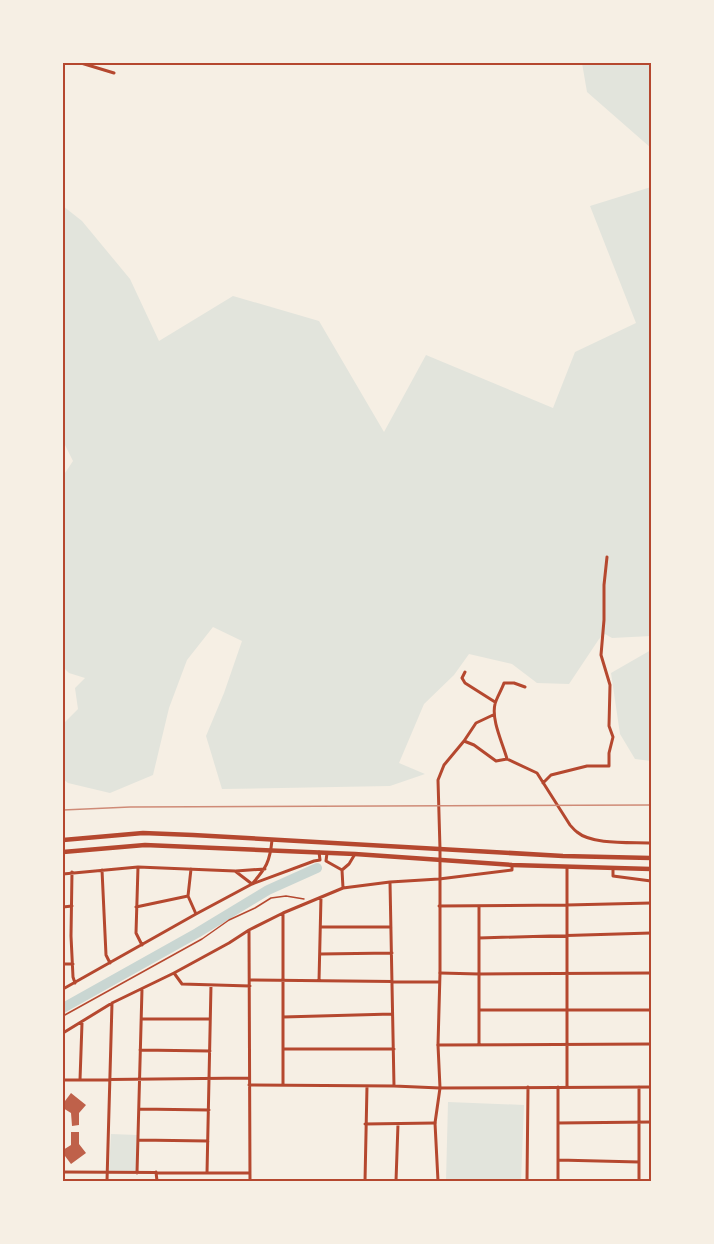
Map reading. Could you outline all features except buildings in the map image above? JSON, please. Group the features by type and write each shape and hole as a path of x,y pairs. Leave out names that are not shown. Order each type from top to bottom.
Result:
{"main road":[{"path":"63,840 143,833 272,838 552,855 651,858"},
{"path":"63,852 145,845 327,852 512,865 651,869"}],"street":[{"path":"81,63 114,73"},
{"path":"543,783 551,775 588,766 609,766 613,737 609,726 610,686 601,655 606,557"},
{"path":"465,672 462,678 465,683 495,702"},
{"path":"507,759 493,715 495,702 504,683 514,683 525,687"},
{"path":"438,1181 435,1123 440,1088 438,780 444,765 476,723 493,715"},
{"path":"464,741 474,745 496,761 507,759 537,773 577,833 599,841 651,843"},
{"path":"252,884 268,863 272,838"},
{"path":"319,852 320,860"},
{"path":"326,861 327,852"},
{"path":"342,870 355,854"},
{"path":"63,989 252,884 320,860 342,870"},
{"path":"63,1033 112,1003 174,973 249,930 343,888 512,870 512,865"},
{"path":"567,866 567,1087"},
{"path":"63,874 138,867 235,871 265,869"},
{"path":"138,867 136,933 142,945"},
{"path":"613,868 613,876 651,881"},
{"path":"191,869 188,896 196,914"},
{"path":"102,870 106,955 110,963"},
{"path":"342,870 343,888"},
{"path":"235,871 252,884"},
{"path":"72,872 71,936 75,983"},
{"path":"390,882 394,1086"},
{"path":"136,908 188,896"},
{"path":"320,981 321,897"},
{"path":"439,906 651,903"},
{"path":"63,907 72,906"},
{"path":"479,906 479,1044"},
{"path":"283,913 283,1085"},
{"path":"321,927 391,927"},
{"path":"249,930 250,1181"},
{"path":"479,938 651,933"},
{"path":"63,936 71,936"},
{"path":"320,954 392,953"},
{"path":"63,964 73,964"},
{"path":"174,973 182,984 250,986"},
{"path":"440,973 651,973"},
{"path":"250,980 440,982"},
{"path":"207,1173 211,985"},
{"path":"137,1173 142,988"},
{"path":"107,1181 112,1003"},
{"path":"479,1010 651,1010"},
{"path":"283,1017 393,1014"},
{"path":"141,1019 210,1019"},
{"path":"80,1080 82,1023"},
{"path":"438,1045 651,1044"},
{"path":"283,1049 394,1049"},
{"path":"141,1050 210,1051"},
{"path":"63,1080 249,1078"},
{"path":"249,1085 440,1088 651,1087"},
{"path":"365,1181 367,1086"},
{"path":"527,1181 528,1087"},
{"path":"558,1087 558,1181"},
{"path":"639,1087 639,1181"},
{"path":"139,1109 209,1110"},
{"path":"558,1123 651,1122"},
{"path":"366,1124 435,1123"},
{"path":"396,1181 398,1124"},
{"path":"138,1140 208,1141"},
{"path":"558,1160 639,1162"},
{"path":"63,1172 250,1173"},
{"path":"156,1172 157,1181"}],"path":[{"path":"63,1016 271,898 286,896 314,900"}],"shaded area":[{"path":"582,63 651,63 651,148 587,92"},
{"path":"651,187 651,636 612,638 605,634 599,639 569,684 537,683 512,664 469,654 454,675 424,704 399,763 425,774 390,786 222,789 206,736 242,641 213,627 187,660 169,708 153,775 110,793 68,783 63,779 63,724 78,709 75,688 85,678 69,673 63,667 63,476 73,461 63,441 63,206 82,221 130,279 159,341 233,296 319,321 384,432 426,355 553,408 575,352 636,323 590,206"},
{"path":"651,650 651,761 635,759 620,734 611,673"},
{"path":"448,1102 524,1105 521,1181 446,1181"},
{"path":"111,1134 137,1135 136,1171 109,1171"}],"waterway":[{"path":"63,1008 197,933 268,890 317,868"}],"railway":[{"path":"63,810 130,807 651,805"}]}
